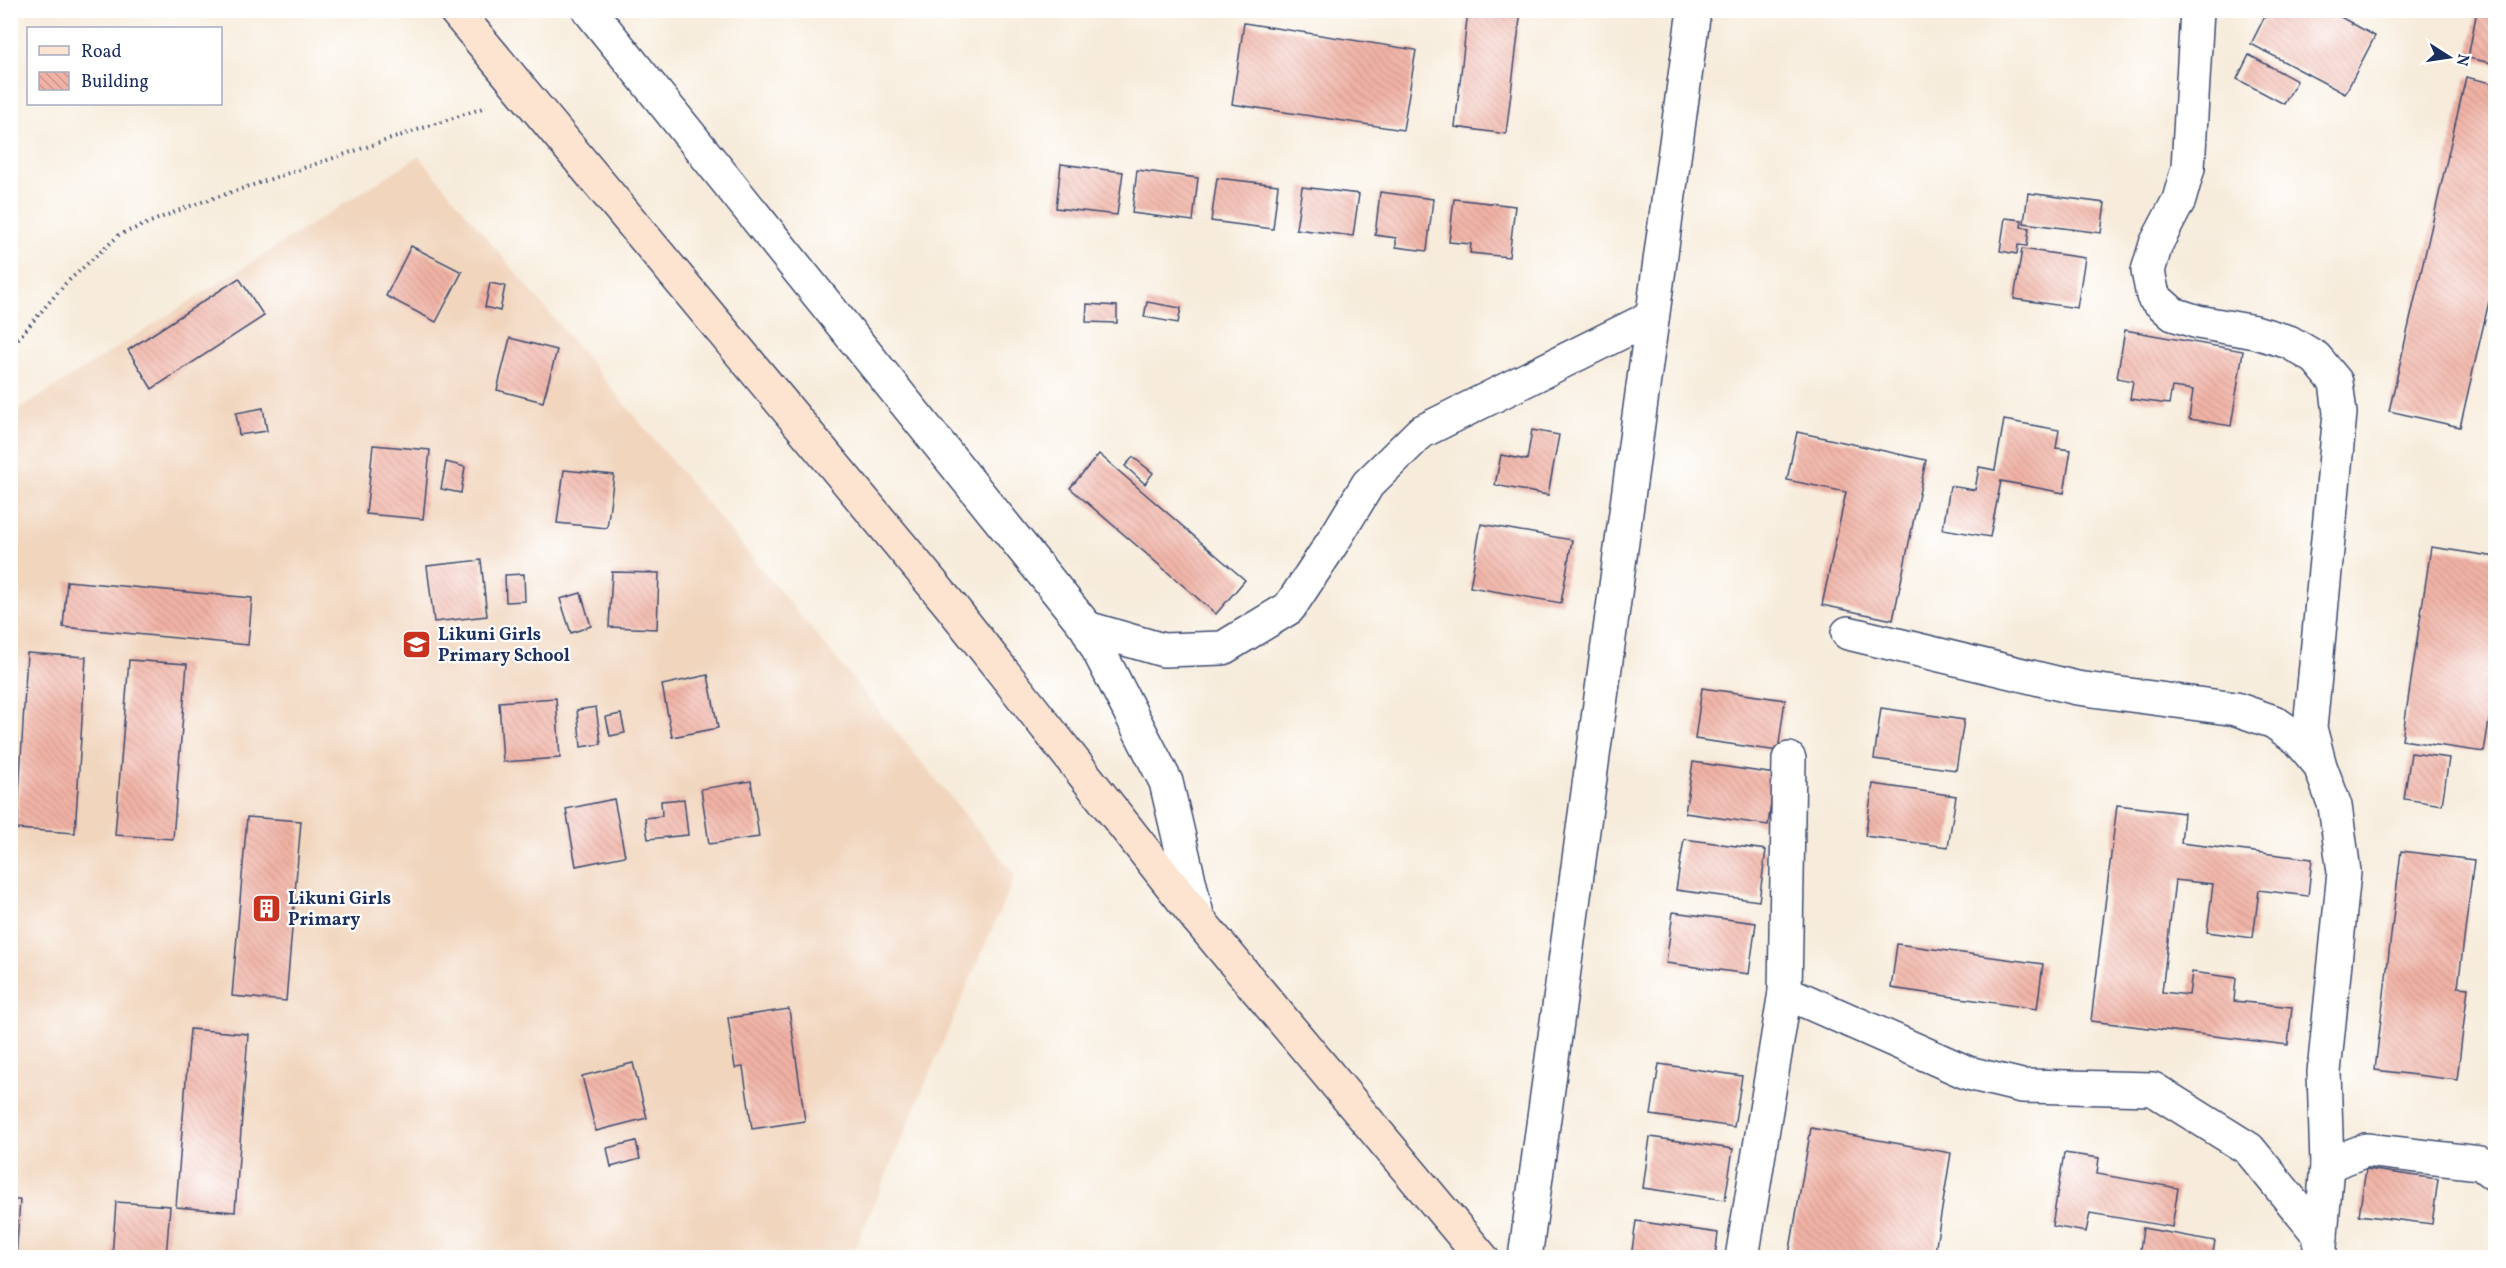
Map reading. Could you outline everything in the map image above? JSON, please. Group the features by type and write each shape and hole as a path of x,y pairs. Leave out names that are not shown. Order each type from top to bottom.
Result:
{"main road":[{"path":"455,10 951,606 1198,919 1482,1257"}],"street":[{"path":"589,10 1087,627 1166,782 1198,919"},
{"path":"1526,1257 1694,10"},
{"path":"2197,10 2188,168 2179,200 2156,244 2148,272 2153,296 2173,314 2198,322 2255,332 2289,342 2316,358 2336,382 2340,413 2310,728 2320,766 2336,807 2344,872 2324,1072 2327,1165 2320,1247"},
{"path":"1087,627 1163,650 1223,648 1289,608 1368,484 1421,432 1652,317"},
{"path":"1848,633 2077,688 2236,709 2274,722 2298,739 2320,766"},
{"path":"1742,1257 1785,993 1789,759"},
{"path":"1785,993 1968,1073 2022,1086 2153,1089 2249,1149 2320,1247"},
{"path":"2327,1165 2366,1150 2480,1162 2496,1175"}],"path":[{"path":"10,348 65,284 119,235 198,203 525,94"}],"shaded area":[{"name":"Likuni Girls Primary School","path":"419,156 1015,875 855,1248 770,1258 11,1258 11,415"}],"building":[{"path":"1468,10 1521,10 1506,134 1455,127"},
{"path":"2268,10 2328,10 2375,36 2345,94 2251,44"},
{"path":"2477,10 2496,10 2496,64 2468,58"},
{"path":"1244,23 1416,50 1403,130 1232,104"},
{"path":"2249,55 2297,81 2284,104 2237,79"},
{"path":"2466,77 2496,84 2496,271 2460,427 2389,411"},
{"path":"1061,164 1123,172 1117,215 1056,208"},
{"path":"1137,170 1198,178 1193,221 1132,213"},
{"path":"1217,178 1278,185 1273,229 1211,221"},
{"path":"1302,187 1359,194 1353,236 1296,229"},
{"path":"1380,192 1433,199 1427,251 1396,247 1396,238 1375,235"},
{"path":"2028,193 2105,203 2101,233 2024,223"},
{"path":"1454,199 1515,206 1509,257 1470,253 1471,244 1449,242"},
{"path":"2005,218 2022,220 2021,227 2029,228 2027,246 2018,245 2017,254 2000,251"},
{"path":"411,246 462,272 436,322 386,296"},
{"path":"2022,249 2085,258 2077,308 2014,299"},
{"path":"239,278 264,316 152,389 128,350"},
{"path":"490,283 505,286 500,311 485,307"},
{"path":"1147,302 1181,308 1178,323 1144,317"},
{"path":"1087,304 1117,306 1117,323 1086,322"},
{"path":"2125,330 2243,351 2231,426 2189,419 2193,390 2172,387 2169,404 2130,399 2133,381 2117,378"},
{"path":"510,338 557,350 543,402 497,390"},
{"path":"263,408 267,431 239,435 236,413"},
{"path":"2004,420 2059,430 2056,448 2071,450 2064,493 2001,481 1990,537 1943,529 1950,486 1975,490 1979,467 1995,470"},
{"path":"1532,430 1559,435 1548,495 1495,485 1501,455 1527,460"},
{"path":"1797,432 1926,460 1893,620 1822,605 1846,492 1787,480"},
{"path":"373,445 430,450 423,519 366,514"},
{"path":"1099,454 1245,580 1216,614 1070,488"},
{"path":"1133,457 1153,473 1145,484 1125,466"},
{"path":"446,462 465,467 461,493 441,489"},
{"path":"564,470 614,475 607,528 557,523"},
{"path":"1481,524 1572,540 1561,603 1470,587"},
{"path":"2431,547 2496,557 2496,677 2484,752 2402,740"},
{"path":"481,560 487,616 434,622 427,566"},
{"path":"612,572 659,573 657,629 609,627"},
{"path":"524,574 525,601 506,602 505,575"},
{"path":"67,581 252,598 248,645 63,627"},
{"path":"581,593 591,626 571,633 560,599"},
{"path":"27,653 86,657 75,833 17,829"},
{"path":"129,660 187,664 173,839 115,835"},
{"path":"708,675 718,728 672,737 662,685"},
{"path":"1702,688 1785,700 1778,751 1695,739"},
{"path":"556,698 560,758 503,762 499,702"},
{"path":"596,707 601,744 581,747 577,710"},
{"path":"1881,708 1964,720 1956,770 1874,759"},
{"path":"621,714 625,733 610,736 606,717"},
{"path":"2411,753 2449,758 2442,805 2404,799"},
{"path":"1693,762 1775,774 1768,825 1685,813"},
{"path":"751,781 759,837 709,844 701,789"},
{"path":"1873,784 1956,796 1948,847 1865,836"},
{"path":"614,799 625,856 576,866 566,809"},
{"path":"684,799 688,835 648,839 645,818 662,816 661,801"},
{"path":"2117,805 2184,813 2181,843 2312,859 2308,896 2259,890 2253,938 2207,932 2213,884 2175,880 2162,992 2189,995 2192,972 2236,978 2234,1001 2292,1007 2288,1045 2091,1021"},
{"name":"Likuni Girls Primary","path":"247,817 301,821 286,1001 232,996"},
{"path":"1684,839 1766,850 1759,901 1676,890"},
{"path":"2401,851 2474,860 2458,987 2468,988 2457,1080 2375,1070"},
{"path":"1673,912 1756,923 1749,974 1666,963"},
{"path":"1897,944 2043,964 2037,1009 1891,988"},
{"path":"789,1009 805,1121 752,1129 743,1067 735,1068 728,1018"},
{"path":"190,1029 248,1034 235,1212 176,1207"},
{"path":"633,1063 647,1118 596,1131 582,1076"},
{"path":"1659,1064 1742,1076 1734,1127 1651,1115"},
{"path":"1811,1128 1951,1153 1934,1258 1806,1258 1789,1255"},
{"path":"1650,1137 1733,1149 1725,1200 1643,1188"},
{"path":"636,1141 640,1159 611,1167 607,1148"},
{"path":"2064,1153 2099,1158 2097,1174 2178,1188 2172,1227 2090,1213 2086,1232 2052,1226"},
{"path":"2366,1169 2438,1179 2432,1224 2359,1215"},
{"path":"10,1200 20,1200 16,1258 10,1258"},
{"path":"116,1202 170,1206 166,1258 112,1258"},
{"path":"1636,1221 1718,1233 1715,1258 1631,1258"},
{"path":"2143,1228 2215,1241 2212,1258 2139,1258"}],"place":[{"name":"Likuni Girls Primary School","path":"417,645"},
{"name":"Likuni Girls Primary","path":"267,909"}]}
